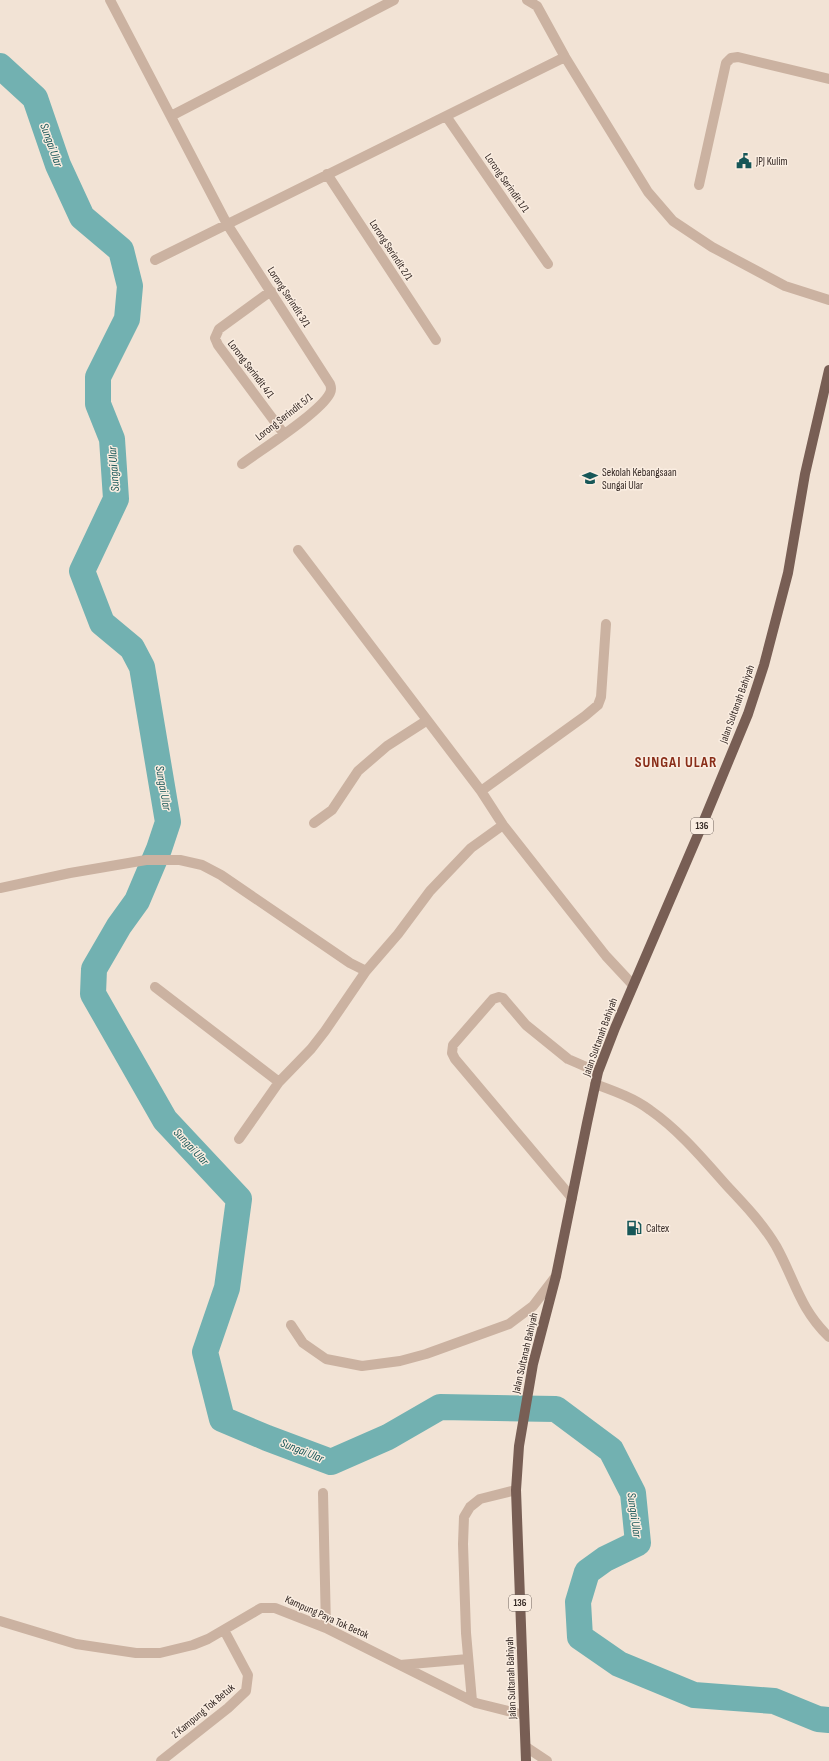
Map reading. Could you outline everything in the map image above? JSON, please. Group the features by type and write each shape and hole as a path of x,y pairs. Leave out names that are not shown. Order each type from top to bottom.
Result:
{"main road":[{"name":"Jalan Sultanah Bahiyah","path":"526,1761 516,1490 519,1446 533,1364 556,1276 598,1072 633,985 748,714 764,665 788,573 805,474 829,370"}],"street":[{"name":"Lorong Serindit 3/1","path":"110,0 227,224 330,384"},
{"path":"171,116 394,0"},
{"path":"528,0 537,6 565,57 648,192 673,221 712,247 785,286 829,300"},
{"path":"155,260 565,57"},
{"path":"699,185 726,63 731,58 738,57 829,79"},
{"name":"Lorong Serindit 1/1","path":"446,116 548,264"},
{"name":"Lorong Serindit 2/1","path":"327,174 436,340"},
{"name":"Lorong Serindit 4/1","path":"271,291 219,329 216,338 218,345 284,434"},
{"name":"Lorong Serindit 5/1","path":"242,464 318,408 330,395 332,390 330,384"},
{"path":"298,550 426,721 481,791 503,825 606,956 633,985"},
{"path":"481,791 598,705 601,697 606,624"},
{"path":"314,823 332,810 358,771 387,746 426,721"},
{"path":"239,1139 279,1082 326,1031 366,972 398,934 430,891 471,848 503,825"},
{"path":"0,888 70,873 146,860 180,860 202,865 222,875 350,963 366,972"},
{"path":"154,987 279,1082"},
{"path":"572,1198 456,1059 452,1053 453,1045 493,998 499,997 503,998 526,1025 568,1059 598,1072"},
{"path":"595,1084 627,1096 650,1109 682,1136 759,1222 776,1245 801,1300 810,1316 829,1337"},
{"path":"291,1325 303,1343 326,1359 362,1366 400,1361 426,1354 509,1324 533,1306 556,1276"},
{"path":"472,1701 468,1659 463,1544 464,1517 470,1507 480,1498 516,1490"},
{"path":"324,1493 326,1628"},
{"name":"Kampung Paya Tok Betok","path":"0,1621 76,1644 136,1653 160,1653 193,1645 224,1630 261,1608 275,1608 326,1628 472,1701 524,1715"},
{"name":"2 Kampung Tok Betuk","path":"161,1761 228,1708 246,1691 248,1675 224,1630"},
{"path":"400,1665 468,1659"},
{"path":"526,1748 547,1761"}],"waterway":[{"name":"Sungai Ular","path":"0,66 35,98 58,165 82,217 121,250 130,286 127,319 98,377 98,404 112,439 116,499 82,571 102,623 132,648 142,667 168,822 159,849 137,901 119,926 94,969 93,994 165,1120 239,1199 227,1288 205,1352 222,1419 331,1462 388,1437 440,1407 556,1409 611,1450 633,1493 638,1543 605,1559 587,1572 578,1602 580,1637 619,1664 694,1695 774,1701 818,1719 829,1720"}],"place":[{"name":"JPJ Kulim","path":"744,161"},
{"name":"Sekolah Kebangsaan Sungai Ular","path":"590,478"},
{"name":"Caltex","path":"634,1228"}],"district":[{"name":"SUNGAI ULAR","path":"676,762"}]}
